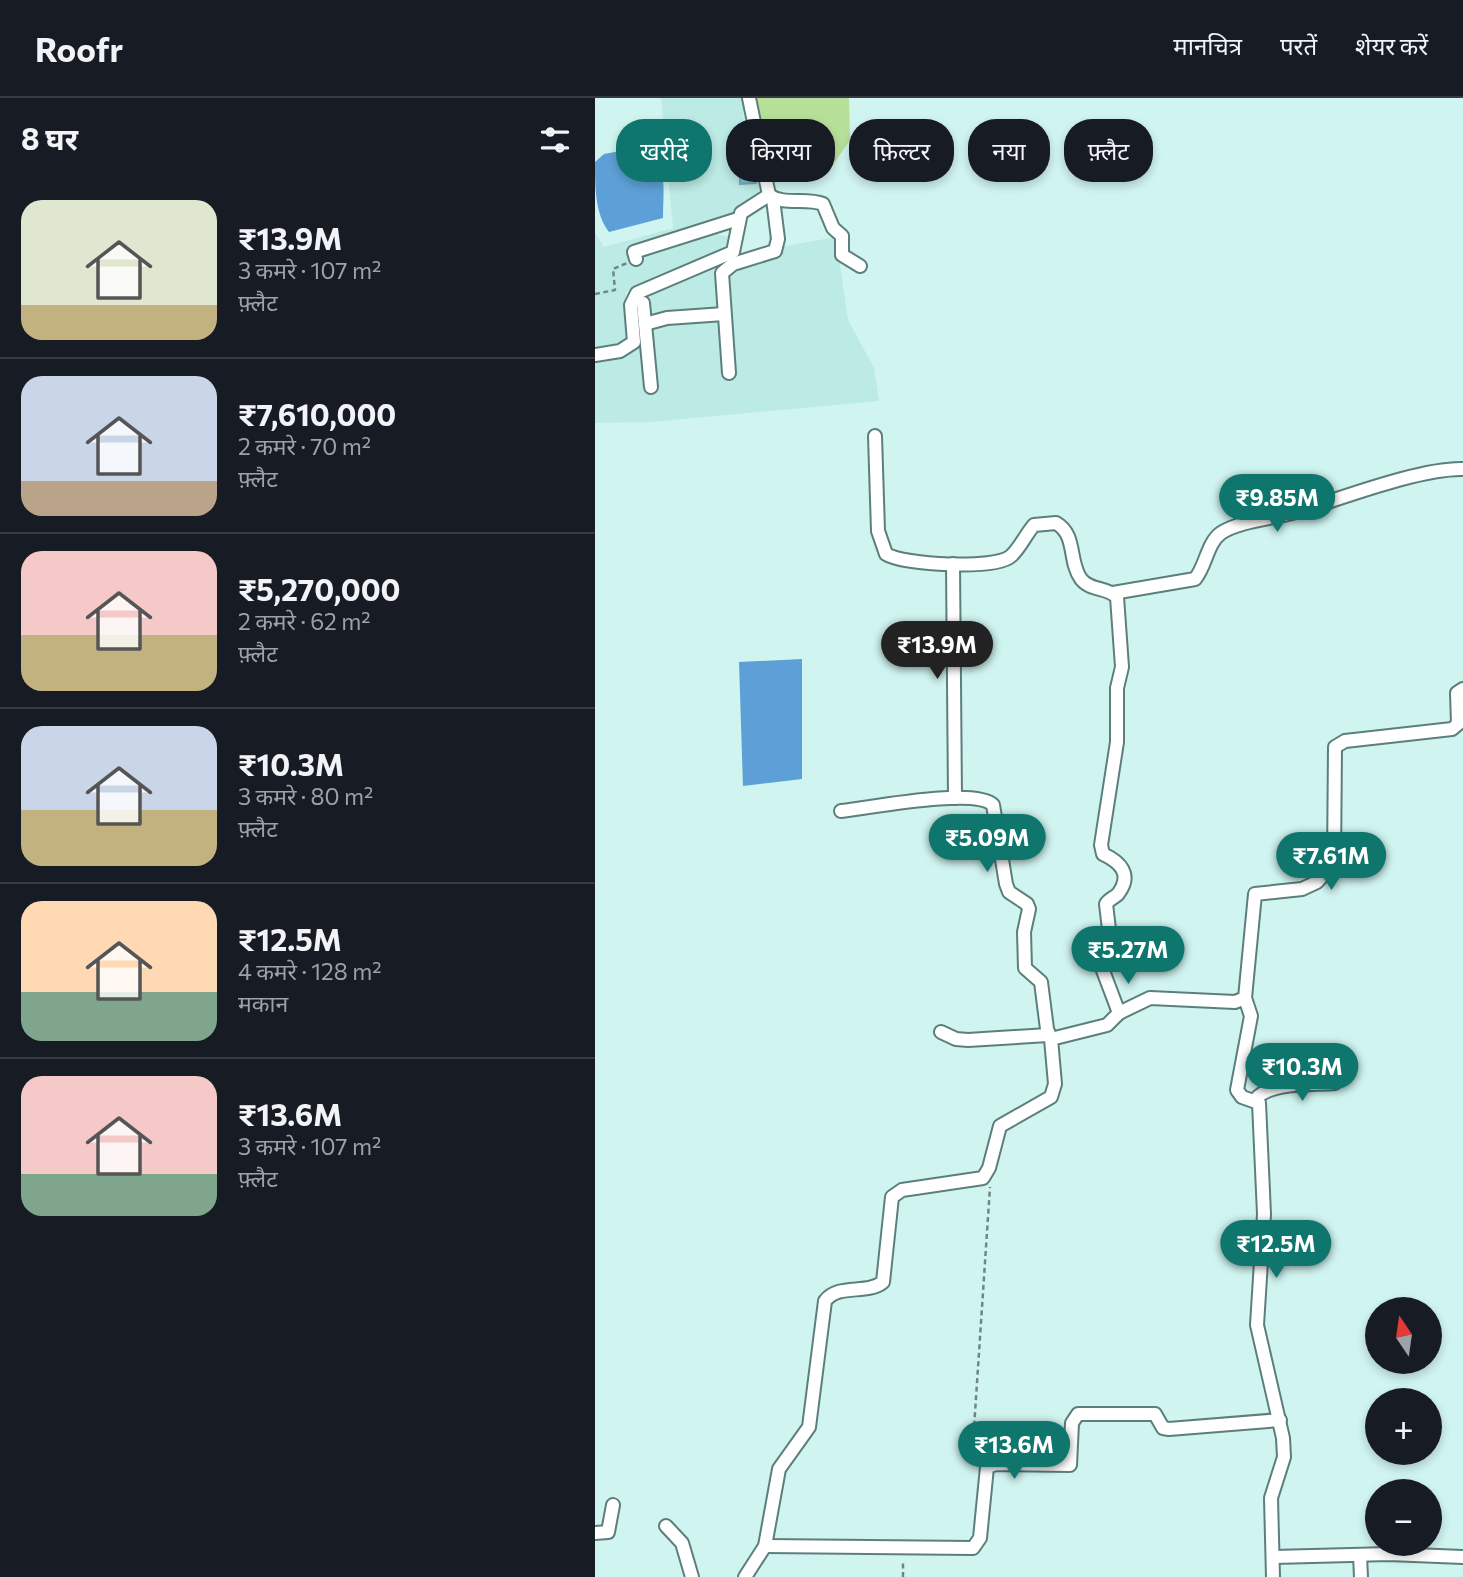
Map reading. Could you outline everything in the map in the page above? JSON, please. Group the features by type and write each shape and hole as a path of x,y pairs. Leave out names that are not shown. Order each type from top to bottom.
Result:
{"street":[{"path":"729,373 720,282 726,267 769,254 777,246 771,197 748,98"},
{"path":"595,355 620,351 634,342 631,304 637,293 733,252 741,213 771,197 814,200 823,204 833,228 842,236 842,255 860,266"},
{"path":"636,259 634,252 738,219"},
{"path":"643,303 651,387"},
{"path":"645,324 667,318 723,314"},
{"path":"875,436 881,547 895,560 953,564 1002,561 1011,556 1034,525 1056,523 1069,535 1075,566 1081,580 1089,587 1113,593 1195,579 1215,539 1226,530 1443,470 1463,469"},
{"path":"953,564 955,798"},
{"path":"1113,593 1118,602 1122,667 1117,688 1117,742 1101,845 1103,854 1122,864 1123,878 1117,896 1106,904 1111,946 1102,968 1118,1013"},
{"path":"1273,1577 1271,1498 1284,1457 1280,1420 1257,1325 1264,1214 1260,1109 1255,1100 1242,1097 1237,1090 1251,1016 1245,998 1255,894 1302,888 1317,882 1334,863 1335,747 1345,741 1452,729 1458,724 1457,693 1463,689"},
{"path":"745,1577 765,1546 779,1469 803,1437 812,1416 825,1301 836,1293 878,1286 883,1282 889,1205 897,1192 977,1180 988,1174 1000,1126 1046,1102 1054,1090 1050,1037 1041,982 1025,968 1024,962 1024,932 1029,909 1027,904 1009,892 1006,884 993,805 979,799 955,798 841,811"},
{"path":"941,1032 956,1040 1050,1037 1107,1025 1118,1013 1150,998 1235,1002 1245,998"},
{"path":"1255,1100 1263,1092 1276,1089 1335,1083"},
{"path":"765,1546 977,1546 987,1467 996,1464 1070,1465 1072,1423 1078,1413 1155,1414 1163,1427 1169,1429 1280,1420"},
{"path":"595,1533 608,1532 613,1505"},
{"path":"666,1526 682,1543 692,1577"},
{"path":"1360,1555 1361,1577"},
{"path":"1274,1557 1463,1557"}],"path":[{"path":"595,294 615,290 613,269 636,259"},
{"path":"987,1467 974,1450 973,1443 990,1199 988,1174"},
{"path":"903,1546 903,1577"}],"shaded area":[{"path":"661,98 743,98 743,119 726,119 726,182 759,182 760,195 734,213 717,217 719,235 734,237 725,251 626,292 629,335 624,344 595,350 595,233 604,247 673,228 669,182 712,182 712,119 663,119"},
{"path":"836,237 848,320 874,368 879,401 651,422 595,423 595,358 637,349 639,344 634,303 640,296 720,262 769,249"}],"green space":[{"path":"755,98 849,98 849,141 835,162 835,119 755,119"}],"water":[{"path":"616,152 616,182 663,182 663,218 609,232 598,209 596,190 595,162 604,154"},
{"path":"802,659 802,779 743,786 739,662"}]}
